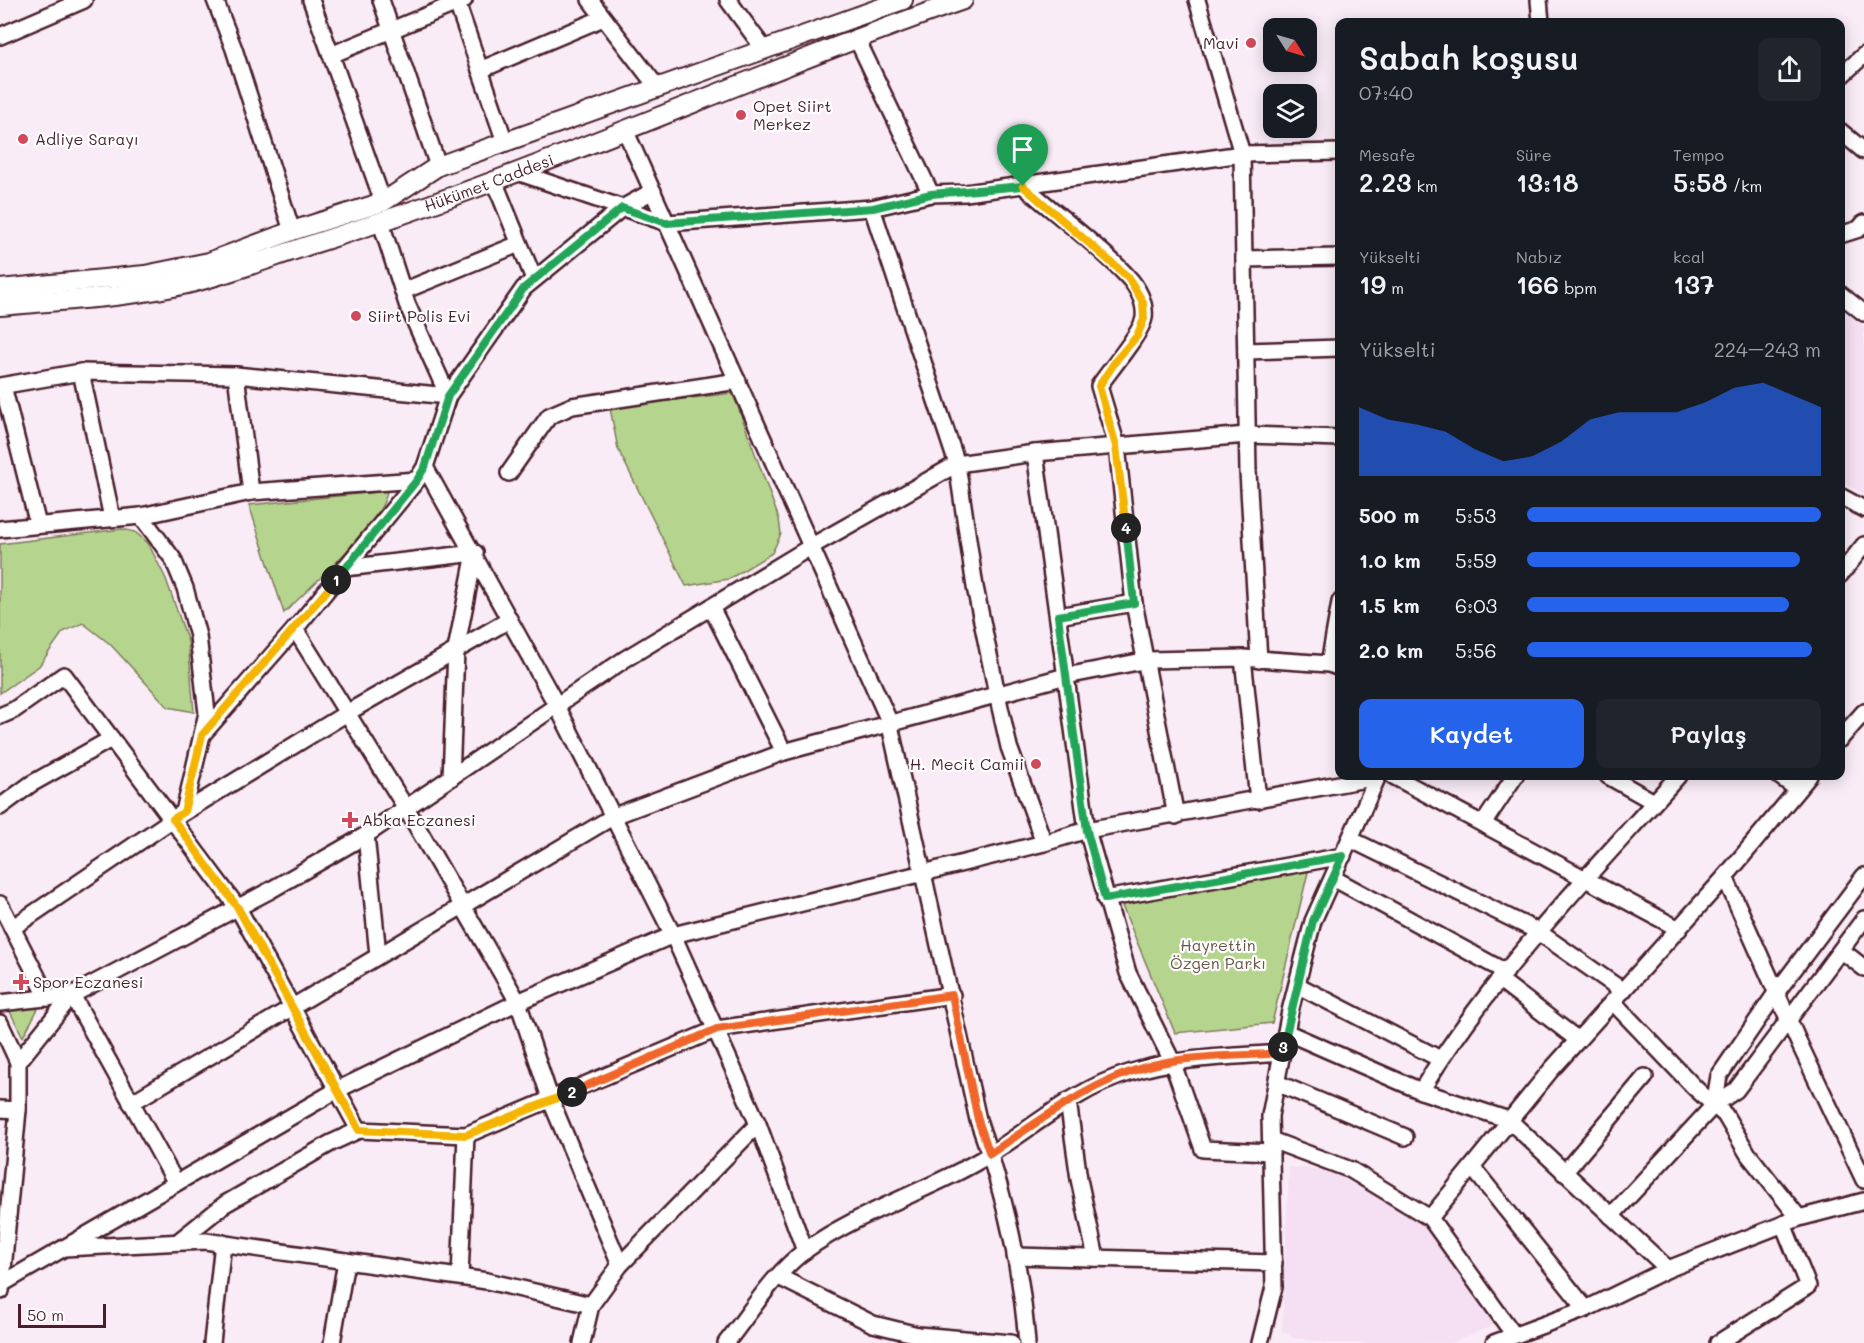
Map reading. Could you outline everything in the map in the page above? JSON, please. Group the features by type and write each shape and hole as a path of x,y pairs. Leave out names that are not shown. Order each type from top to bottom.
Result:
{"main road":[{"path":"0,289 145,274 209,262 292,231 383,202 438,166 903,0"},
{"name":"Hükümet Caddesi","path":"0,306 134,293 187,284 381,223 495,183 626,132 856,37 963,0"}],"street":[{"path":"0,36 84,0"},
{"path":"215,0 234,49 292,231"},
{"path":"312,0 383,202"},
{"path":"381,0 438,166"},
{"path":"590,0 657,87"},
{"path":"728,0 764,48"},
{"path":"1197,0 1242,154 1247,435 1259,660"},
{"path":"1539,0 1541,18"},
{"path":"331,55 459,1 505,142"},
{"path":"480,70 603,18"},
{"path":"856,37 931,194"},
{"path":"1845,72 1864,55"},
{"path":"626,132 813,546 889,722 952,995 978,1120 1000,1182 1024,1297 1027,1343"},
{"path":"1845,135 1864,151"},
{"path":"520,173 667,223 873,208 931,194 1023,186 1242,154 1335,152"},
{"path":"495,183 534,279"},
{"path":"1023,186 1128,277 1143,302 1144,319 1137,336 1117,359 1099,386 1116,446 1134,603 1148,660 1176,816"},
{"path":"202,735 295,629 421,474 448,396 524,288 622,208 652,191"},
{"path":"873,208 957,464 975,587 1009,747 1044,843"},
{"path":"381,223 403,291 448,396"},
{"path":"1845,225 1862,227"},
{"path":"1845,233 1862,227"},
{"path":"403,291 519,244"},
{"path":"1244,260 1335,257"},
{"path":"1845,298 1864,313"},
{"path":"1246,351 1335,348"},
{"path":"38,525 2,386 81,372 236,375 448,396"},
{"path":"81,372 112,518"},
{"path":"236,375 251,492"},
{"path":"509,473 549,417 572,406 738,381"},
{"path":"0,1003 72,995 238,908 366,835 625,659 813,546 957,464 1035,453 1247,435 1335,438"},
{"path":"1035,453 1087,831 1128,973 1172,1061 1203,1149 1271,1146 1351,1170 1430,1218 1514,1335"},
{"path":"0,529 141,516 251,492 421,474"},
{"path":"421,474 475,553 509,620 557,705 673,935 758,1124 805,1251"},
{"path":"1845,499 1864,509"},
{"path":"141,516 173,559 185,588 198,636 207,713 179,815"},
{"path":"1845,569 1864,545"},
{"path":"345,568 475,553"},
{"path":"451,778 456,650 475,553"},
{"path":"1058,616 1134,603"},
{"path":"711,607 784,752"},
{"path":"12,928 179,815 347,713 509,620"},
{"path":"295,629 406,808 518,1002 551,1101 620,1265"},
{"path":"1243,658 1258,800"},
{"path":"131,1103 614,816 784,752 1066,676 1148,660 1243,658 1334,666"},
{"path":"0,716 14,710 64,675 111,739 179,815 238,908 359,1130"},
{"path":"1845,734 1864,712"},
{"path":"0,807 31,784 111,739"},
{"path":"1,1288 64,1248 337,1090 518,1002 673,935 1087,831 1358,780"},
{"path":"1260,1343 1274,1287 1270,1116 1286,1032 1313,921 1376,780"},
{"path":"1400,780 1678,929"},
{"path":"1483,825 1512,780"},
{"path":"1615,780 1654,802"},
{"path":"1421,1091 1440,1059 1537,932 1674,780"},
{"path":"1785,780 1797,789"},
{"path":"1430,1218 1509,1120 1725,877 1805,780"},
{"path":"366,835 378,955"},
{"path":"1350,839 1537,932 1618,997 1695,1088 1725,1115 1748,1154 1799,1218"},
{"path":"1105,899 1343,856"},
{"path":"1714,1105 1719,1076 1776,993 1864,876"},
{"path":"1725,877 1776,993 1864,1180"},
{"path":"1333,878 1503,976 1578,1040"},
{"path":"1,907 48,998"},
{"path":"1611,1216 1714,1105 1736,1090 1864,918"},
{"path":"1841,950 1864,968"},
{"path":"1297,985 1440,1059"},
{"path":"18,1062 72,995"},
{"path":"72,995 176,1183"},
{"path":"180,1240 225,1204 331,1143 359,1130 466,1135 717,1029 952,995"},
{"path":"0,1023 18,1062 18,1110 4,1206 1,1288"},
{"path":"1286,1032 1421,1091 1509,1120 1668,1269"},
{"path":"726,1343 779,1277 805,1251 878,1209 990,1154 1068,1101 1126,1073 1172,1061 1282,1053"},
{"path":"1564,1173 1645,1077"},
{"path":"1276,1083 1405,1137"},
{"path":"1068,1101 1079,1179 1096,1258"},
{"path":"0,1109 18,1110"},
{"path":"582,1343 591,1305 620,1265 758,1124"},
{"path":"460,1277 466,1135"},
{"path":"1472,1167 1586,1309"},
{"path":"1494,1343 1586,1309 1668,1269 1783,1224 1864,1201"},
{"path":"1718,1343 1808,1286 1783,1224"},
{"path":"64,1248 180,1240 223,1243 460,1277 591,1305"},
{"path":"212,1343 223,1243"},
{"path":"1015,1256 1274,1263"},
{"path":"332,1343 346,1261"},
{"path":"779,1277 873,1324 951,1340 1011,1343"}],"shaded area":[{"path":"1845,312 1864,326 1864,495 1845,483"},
{"path":"1289,1167 1327,1170 1424,1223 1492,1320 1492,1326 1451,1343 1330,1343 1293,1338 1282,1330"}],"green space":[{"path":"733,393 779,519 781,534 772,553 729,579 686,586 618,449 610,408"},
{"path":"387,491 382,505 360,537 284,613 249,505"},
{"path":"122,529 135,532 148,543 166,579 188,642 194,712 168,707 110,644 83,623 63,632 39,666 0,693 0,544"},
{"name":"Hayrettin Özgen Parkı","path":"1309,868 1272,1023 1175,1033 1120,901"},
{"path":"40,1005 23,1037 8,1008"}],"place":[{"name":"Mavi","path":"1251,43"},
{"name":"Opet Siirt Merkez","path":"741,115"},
{"name":"Adliye Sarayı","path":"23,139"},
{"name":"Siirt Polis Evi","path":"356,316"},
{"name":"H. Mecit Camii","path":"1036,764"},
{"name":"Abka Eczanesi","path":"350,820"},
{"name":"Spor Eczanesi","path":"21,982"}],"route":[{"path":"1023,186 1128,277 1143,302 1144,319 1137,336 1117,359 1099,386 1116,446 1134,603 1058,616 1087,831 1105,899 1343,856 1313,921 1290,1011 1282,1053 1172,1061 1126,1073 1068,1101 990,1154 978,1120 952,995 717,1029 514,1117 466,1135 359,1130 238,908 173,819 184,812 202,735 295,629 417,480 425,467 448,396 524,288 622,208 667,223 873,208 931,194 966,193 1023,186"}]}
